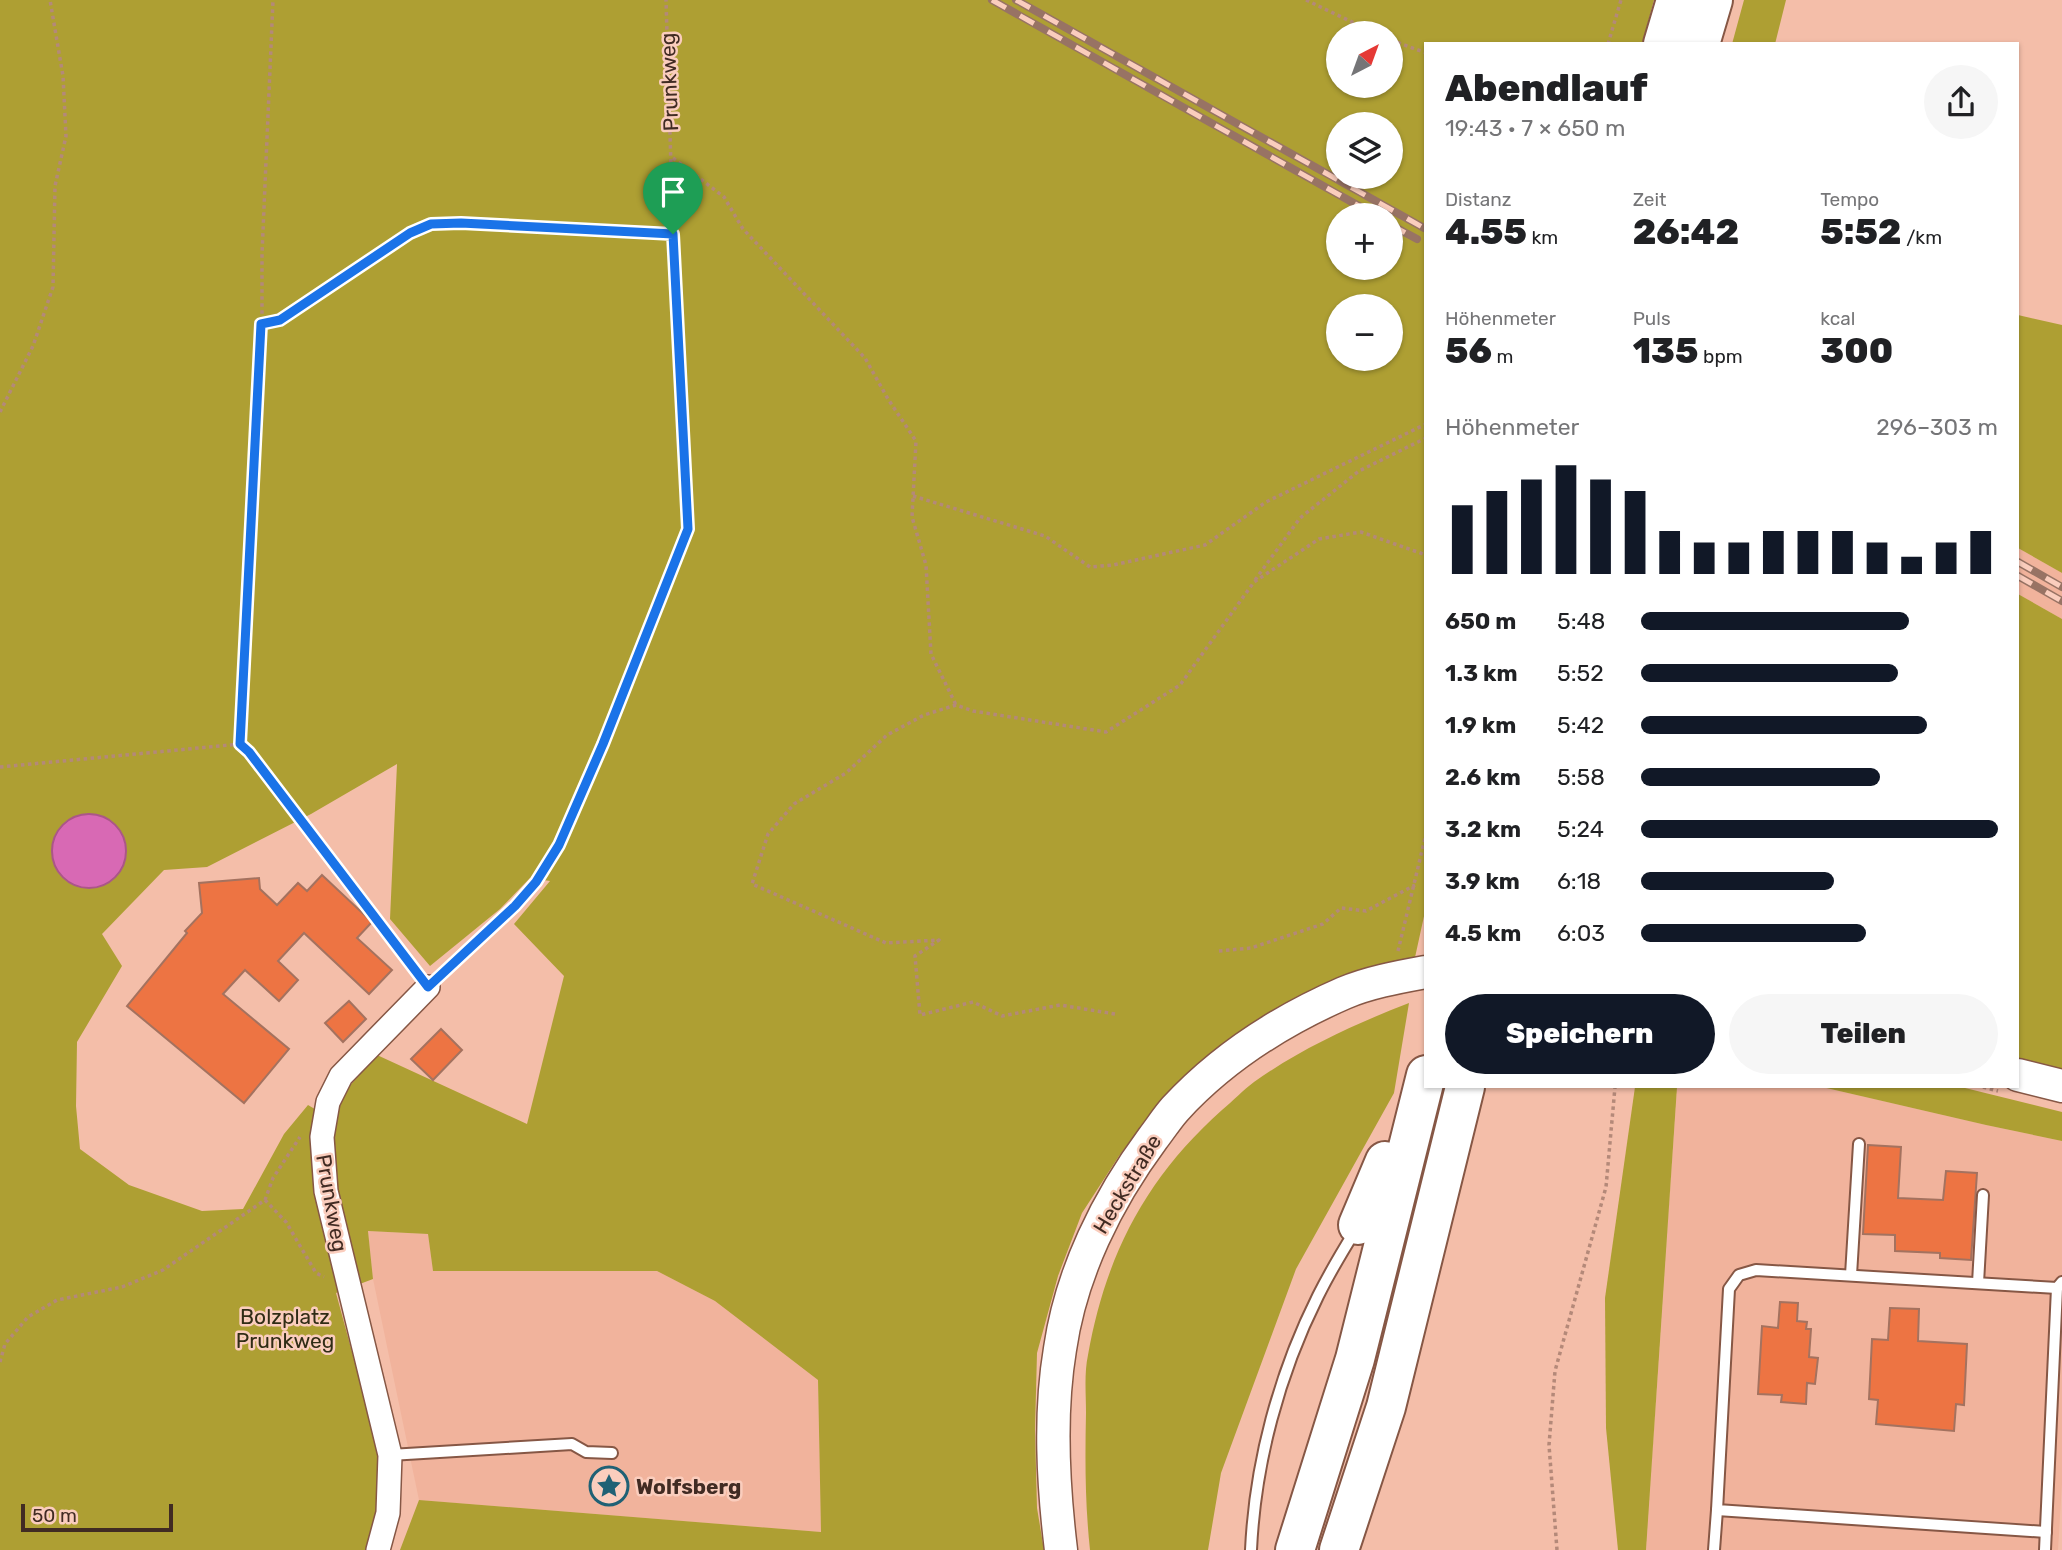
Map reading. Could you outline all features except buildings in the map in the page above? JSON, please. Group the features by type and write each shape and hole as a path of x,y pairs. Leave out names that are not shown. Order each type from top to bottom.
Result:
{"highway":[{"path":"1663,42 1676,0"},
{"path":"1701,42 1713,0"},
{"path":"1358,1225 1382,1167 1424,1081"},
{"path":"1294,1550 1355,1359 1424,1083"},
{"path":"1339,1550 1386,1407 1465,1088"}],"main road":[{"name":"Heckstraße","path":"1061,1550 1055,1502 1054,1425 1060,1349 1077,1277 1102,1219 1137,1160 1174,1109 1234,1055 1279,1026 1346,992 1424,972"},
{"path":"2019,1075 2062,1086"}],"street":[{"name":"Prunkweg","path":"378,1550 388,1513 390,1455 326,1191 322,1137 328,1102 341,1076 428,987"}],"lane":[{"path":"1850,1275 1859,1144"},
{"path":"1978,1283 1983,1195"},
{"path":"1251,1550 1261,1461 1286,1372 1317,1297 1358,1225"},
{"path":"1714,1550 1729,1289 1739,1275 1756,1270 2059,1285 2045,1550"},
{"path":"390,1455 572,1444 586,1452 612,1452"},
{"path":"1717,1510 2046,1532"}],"path":[{"path":"0,412 33,346 53,287 55,186 66,136 63,76 50,0"},
{"path":"240,744 261,324 273,0"},
{"name":"Prunkweg","path":"428,987 515,906 536,882 559,845 603,744 688,529 673,234 666,0"},
{"path":"1306,0 1350,21"},
{"path":"1609,42 1621,0"},
{"path":"1404,45 1424,52"},
{"path":"671,157 724,197 743,229 865,358 887,399 916,441 912,517 926,565 931,654 956,705"},
{"path":"261,324 280,320 410,233 431,224 596,228 673,234"},
{"path":"913,496 1045,536 1090,567 1113,565 1205,545 1266,502 1424,426"},
{"path":"1115,1014 1060,1005 1002,1016 973,1002 920,1015 915,956 939,940 886,943 752,884 768,834 794,804 846,773 887,735 924,715 956,705 973,711 1106,732 1180,685 1300,518 1359,471 1424,439"},
{"path":"1254,582 1319,539 1361,532 1424,554"},
{"path":"0,768 240,744 249,752 428,987"},
{"path":"1391,979 1424,843"},
{"path":"1219,951 1251,948 1323,924 1341,908 1366,911 1415,885"},
{"path":"1558,1550 1549,1446 1555,1371 1606,1188 1615,1088"},
{"path":"0,1362 5,1344 28,1317 57,1300 122,1287 163,1270 265,1200 273,1178 291,1149 328,1102"},
{"path":"265,1200 286,1222 316,1273 335,1281 346,1279"}],"shaded area":[{"path":"2019,549 2062,573 2062,619 2019,595"},
{"path":"89,814 103,817 115,825 123,837 126,851 123,865 115,877 103,885 89,888 75,885 63,877 55,865 52,851 55,837 63,825 75,817"},
{"path":"1677,1088 1826,1088 2062,1141 2062,1483 2058,1550 1646,1550"},
{"path":"368,1231 428,1234 433,1271 657,1271 715,1301 818,1380 821,1532 419,1500 373,1279"}],"green space":[{"name":"Bolzplatz Prunkweg","path":"0,0 1654,0 1643,42 1424,42 1424,916 1414,962 1224,1046 1161,1100 1119,1156 1082,1213 1058,1276 1037,1353 1037,1508 1044,1550 400,1550 419,1500 821,1532 818,1380 715,1301 657,1271 433,1271 428,1234 368,1231 373,1279 336,1293 381,1459 374,1532 368,1550 0,1550","holes":["397,764 390,919 430,966 500,909 530,878 550,881 514,924 564,976 527,1124 377,1055 345,1091 335,1121 308,1105 284,1134 243,1209 202,1211 129,1185 80,1149 76,1106 77,1042 122,966 102,934 164,870 207,867 311,814"]},
{"path":"1744,0 1786,0 1776,42 1733,42"},
{"path":"2019,315 2062,325 2062,573 2019,549"},
{"path":"2019,595 2062,619 2062,1071 2019,1060"},
{"path":"1409,1003 1394,1093 1296,1269 1221,1473 1208,1550 1090,1550 1086,1482 1087,1362 1106,1284 1133,1220 1151,1191 1195,1136 1250,1085 1310,1048"},
{"path":"1635,1088 1677,1088 1646,1550 1618,1550 1606,1428 1605,1298"},
{"path":"1826,1088 1965,1088 2062,1112 2062,1141"}],"railway":[{"path":"992,0 1354,203"},
{"path":"1016,0 1424,228"},
{"path":"1403,231 1417,239"},
{"path":"2019,563 2062,587"},
{"path":"2019,577 2062,601"}],"place":[{"name":"Wolfsberg","path":"609,1486"}],"route":[{"path":"431,224 596,228 673,234 688,529 603,744 559,845 536,882 515,906 428,987 249,752 240,744 261,324 280,320 410,233 431,224"}]}
